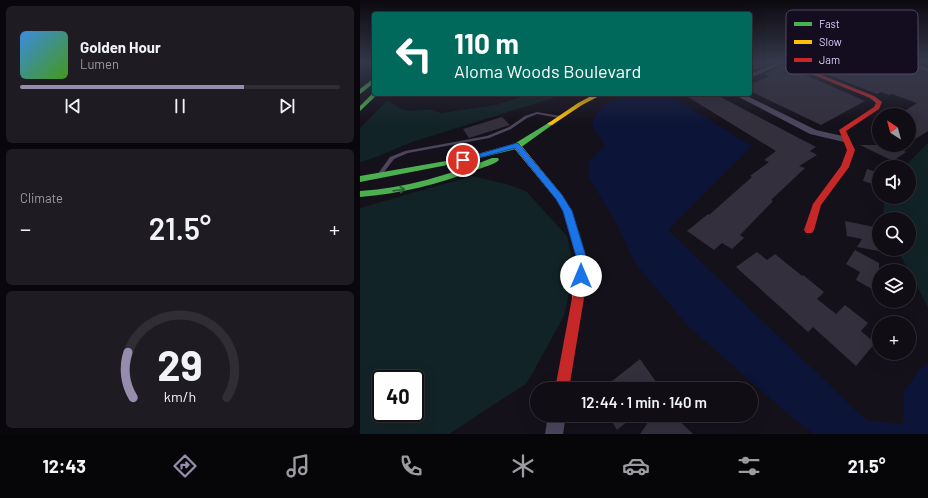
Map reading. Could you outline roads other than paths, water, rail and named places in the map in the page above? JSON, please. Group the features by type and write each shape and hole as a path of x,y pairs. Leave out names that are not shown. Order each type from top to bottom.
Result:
{"street":[{"path":"360,92 371,82"},
{"path":"809,230 817,204 845,168 851,150 844,139 842,130 877,108 879,102 872,97 835,82"},
{"path":"360,109 373,96"},
{"path":"360,194 406,188 459,175 506,155 560,117 596,96"},
{"path":"741,96 808,130 844,139"},
{"path":"360,178 474,157 517,146"},
{"path":"517,146 559,197 567,211 583,263 574,329 563,382"},
{"path":"554,434 556,422"}],"lane":[{"path":"379,175 392,158 407,152 488,137 510,128 526,117 537,113 560,117"}],"water":[{"path":"624,96 670,96 752,146 668,230 867,421 903,424 904,391 921,368 928,364 928,434 814,434 794,419 758,387 758,382 752,382 689,327 635,263 616,222 588,177 590,160 605,145 592,126 594,119 601,108"}]}
